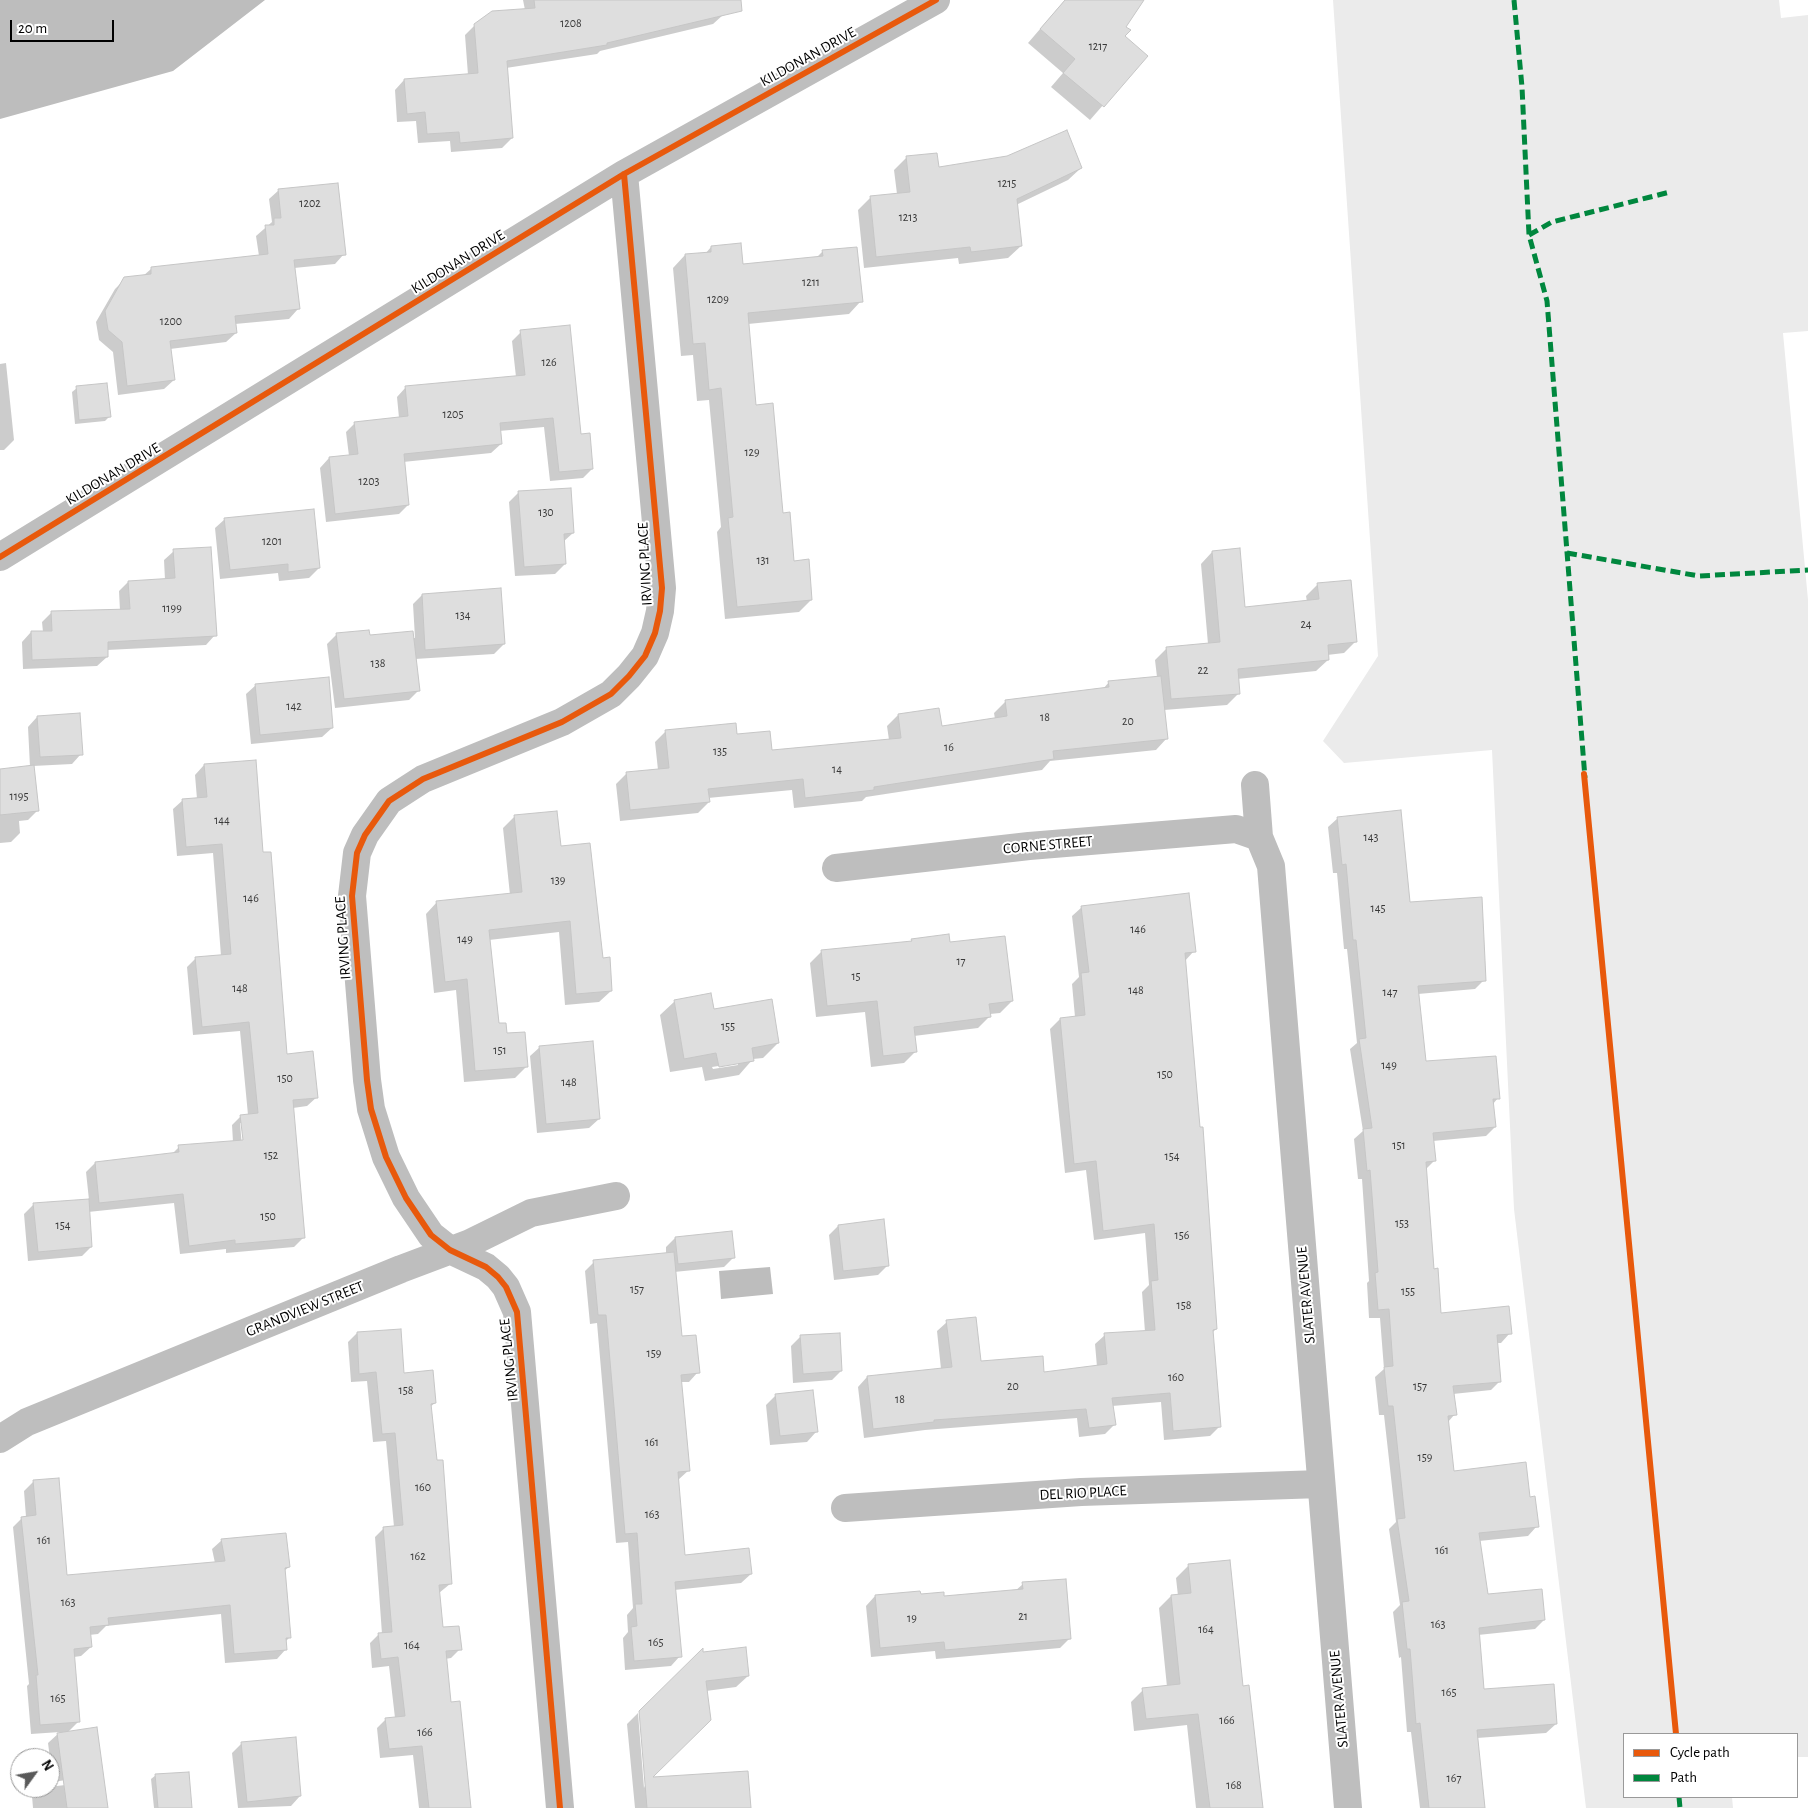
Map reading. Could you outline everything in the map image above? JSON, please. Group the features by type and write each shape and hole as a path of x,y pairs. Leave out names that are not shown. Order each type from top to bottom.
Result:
{"street":[{"name":"KILDONAN DRIVE","path":"0,557 624,174 936,0"},
{"name":"IRVING PLACE","path":"560,1808 517,1312 506,1287 498,1277 486,1267 450,1250 431,1235 417,1218 386,1156 371,1109 366,1080 354,917 354,874 357,854 364,834 389,801 423,779 562,722 610,694 629,676 645,656 655,633 660,611 662,588 624,174"},
{"name":"SLATER AVENUE","path":"1255,785 1259,837 1271,866 1348,1808"},
{"name":"CORNE STREET","path":"836,868 1029,846 1236,829 1259,837"},
{"name":"GRANDVIEW STREET","path":"0,1439 27,1422 487,1235 531,1213 616,1196"},
{"name":"DEL RIO PLACE","path":"845,1508 1081,1492 1321,1484"}],"shaded area":[{"path":"0,0 265,0 173,71 0,119"},
{"path":"1333,0 1779,0 1781,18 1808,15 1808,331 1783,333 1808,600 1808,1757 1798,1757 1798,1733 1623,1733 1623,1798 1732,1798 1733,1808 1586,1808 1514,1209 1492,750 1344,763 1323,741 1378,656"},
{"path":"770,1267 773,1294 721,1299 719,1271"}],"building":[{"path":"534,0 741,0 742,11 607,43 607,45 507,61 513,138 460,143 459,132 427,134 425,112 407,114 404,79 478,73 474,24 492,11 535,8"},
{"path":"1065,0 1144,0 1126,27 1131,30 1125,36 1148,56 1104,107 1063,73 1075,59 1040,29"},
{"path":"1067,130 1082,168 1017,199 1022,246 971,252 970,247 876,257 870,196 910,192 906,156 937,153 939,167 1007,156"},
{"path":"338,183 346,255 294,260 300,309 235,316 237,333 170,341 175,380 127,386 122,342 108,330 105,311 124,277 151,274 151,267 268,254 265,225 274,225 274,218 281,218 278,189"},
{"path":"741,243 743,264 823,256 822,250 857,247 863,302 748,313 756,405 773,403 783,513 790,512 794,561 809,559 812,600 737,607 728,518 733,517 721,388 709,390 705,343 693,344 685,254 711,252 711,246"},
{"path":"570,325 581,434 590,433 593,469 559,472 553,418 500,423 502,444 404,454 409,505 335,514 329,457 358,454 354,422 408,416 405,386 525,375 520,330"},
{"path":"107,383 111,417 79,420 76,386"},
{"path":"571,488 574,533 564,534 566,564 524,567 518,491"},
{"path":"314,509 320,568 288,572 288,564 230,570 224,518"},
{"path":"211,547 217,636 108,642 108,657 32,660 31,631 52,631 51,611 130,609 128,581 175,578 173,549"},
{"path":"1240,548 1245,607 1319,599 1317,583 1351,580 1357,642 1328,645 1329,660 1238,669 1240,694 1171,699 1166,647 1220,642 1212,551"},
{"path":"501,588 505,644 425,650 422,594"},
{"path":"369,630 370,635 413,631 420,691 344,699 336,633"},
{"path":"1161,676 1168,739 1053,751 1054,759 874,787 874,790 805,798 803,779 708,789 710,802 630,810 626,772 669,768 665,730 736,723 737,734 770,731 772,750 901,738 898,714 939,708 942,726 1007,716 1005,700 1109,687 1108,681"},
{"path":"329,677 333,728 260,735 255,684"},
{"path":"80,713 83,755 40,757 37,716"},
{"path":"256,760 263,852 271,852 287,1054 313,1051 318,1098 293,1100 305,1238 235,1244 235,1240 189,1246 183,1194 99,1203 95,1162 179,1152 178,1145 243,1140 240,1115 258,1113 249,1022 202,1027 195,957 231,954 222,844 186,847 182,799 207,797 204,764"},
{"path":"34,765 39,811 0,815 0,769"},
{"path":"1401,810 1410,902 1482,897 1486,981 1418,986 1426,1061 1496,1056 1500,1099 1493,1099 1496,1127 1433,1133 1436,1161 1426,1162 1434,1269 1438,1268 1441,1313 1509,1306 1512,1334 1497,1335 1501,1382 1453,1386 1457,1415 1448,1416 1454,1471 1526,1462 1530,1497 1535,1496 1539,1527 1479,1533 1488,1594 1542,1589 1545,1620 1479,1628 1484,1689 1554,1684 1557,1724 1477,1730 1485,1808 1429,1808 1420,1723 1416,1724 1410,1649 1407,1649 1402,1602 1409,1601 1397,1519 1405,1518 1393,1406 1388,1406 1384,1367 1393,1366 1389,1309 1378,1310 1375,1273 1378,1272 1370,1170 1367,1171 1363,1129 1372,1128 1359,1039 1366,1038 1356,940 1353,940 1346,864 1342,865 1337,817"},
{"path":"557,811 561,846 590,843 603,958 610,957 612,991 576,994 570,921 489,930 499,1023 506,1023 507,1033 525,1032 528,1067 475,1071 467,979 445,982 436,901 522,892 514,815"},
{"path":"1189,893 1196,952 1185,953 1200,1127 1203,1127 1217,1329 1213,1330 1221,1427 1173,1431 1170,1393 1112,1398 1116,1425 1089,1428 1086,1409 934,1420 934,1422 873,1429 867,1376 952,1367 946,1320 976,1317 981,1361 1043,1356 1044,1372 1107,1364 1104,1333 1155,1330 1151,1281 1158,1280 1154,1224 1103,1231 1096,1161 1074,1164 1060,1018 1085,1015 1081,973 1089,972 1081,906"},
{"path":"949,934 950,942 1005,936 1013,1001 989,1004 991,1017 914,1027 917,1052 883,1056 877,1001 827,1006 821,950 912,941 911,939"},
{"path":"711,993 714,1009 772,999 779,1043 752,1048 754,1061 719,1067 716,1053 684,1059 674,1000"},
{"path":"593,1041 600,1119 546,1124 539,1046"},
{"path":"89,1199 92,1247 38,1252 33,1203"},
{"path":"884,1219 889,1266 843,1271 838,1225"},
{"path":"732,1231 735,1258 678,1264 675,1237"},
{"path":"674,1252 682,1336 696,1335 700,1373 681,1375 690,1471 678,1472 685,1555 749,1548 752,1574 675,1582 682,1657 634,1661 631,1627 637,1626 635,1604 642,1604 637,1533 625,1534 606,1315 598,1315 593,1260"},
{"path":"401,1329 404,1373 433,1370 436,1403 431,1404 437,1460 443,1460 452,1584 439,1585 443,1627 459,1626 462,1650 446,1651 451,1702 460,1701 471,1808 429,1808 422,1746 389,1749 385,1718 405,1716 398,1657 381,1659 378,1633 392,1632 383,1527 403,1525 395,1433 382,1434 376,1372 359,1374 357,1332"},
{"path":"840,1333 842,1371 803,1374 800,1335"},
{"path":"813,1390 818,1432 780,1436 775,1394"},
{"path":"59,1478 67,1575 225,1561 221,1539 286,1533 290,1567 285,1568 291,1638 286,1638 287,1650 234,1654 230,1605 108,1618 109,1625 90,1627 92,1647 74,1649 80,1722 40,1725 36,1675 38,1675 21,1517 36,1515 33,1480"},
{"path":"1230,1560 1243,1686 1249,1685 1263,1808 1210,1808 1198,1714 1146,1719 1142,1688 1180,1684 1171,1595 1191,1593 1188,1564"},
{"path":"1066,1579 1071,1639 945,1650 944,1642 880,1648 875,1595 920,1591 921,1594 944,1592 944,1596 1023,1589 1022,1582"},
{"path":"746,1647 749,1676 706,1681 711,1720 653,1777 748,1771 751,1808 647,1808 639,1711 703,1648 703,1652"},
{"path":"97,1727 108,1808 67,1808 57,1733"},
{"path":"296,1737 301,1796 247,1802 241,1742"},
{"path":"189,1772 192,1808 158,1808 155,1774"}],"marked path":[{"path":"1514,0 1522,87 1529,235 1547,301 1585,778"},
{"path":"1529,235 1552,222 1670,192"},
{"path":"1567,553 1699,576 1808,570"},
{"path":"1679,1798 1680,1808"}],"cycle path":[{"path":"0,557 624,174 936,0"},
{"path":"560,1808 517,1312 506,1287 498,1277 486,1267 450,1250 431,1235 406,1198 386,1157 371,1109 367,1080 352,896 357,853 365,835 389,801 423,779 562,722 611,694 645,656 655,633 660,611 662,588 624,174"},
{"path":"1584,774 1676,1733"}]}
